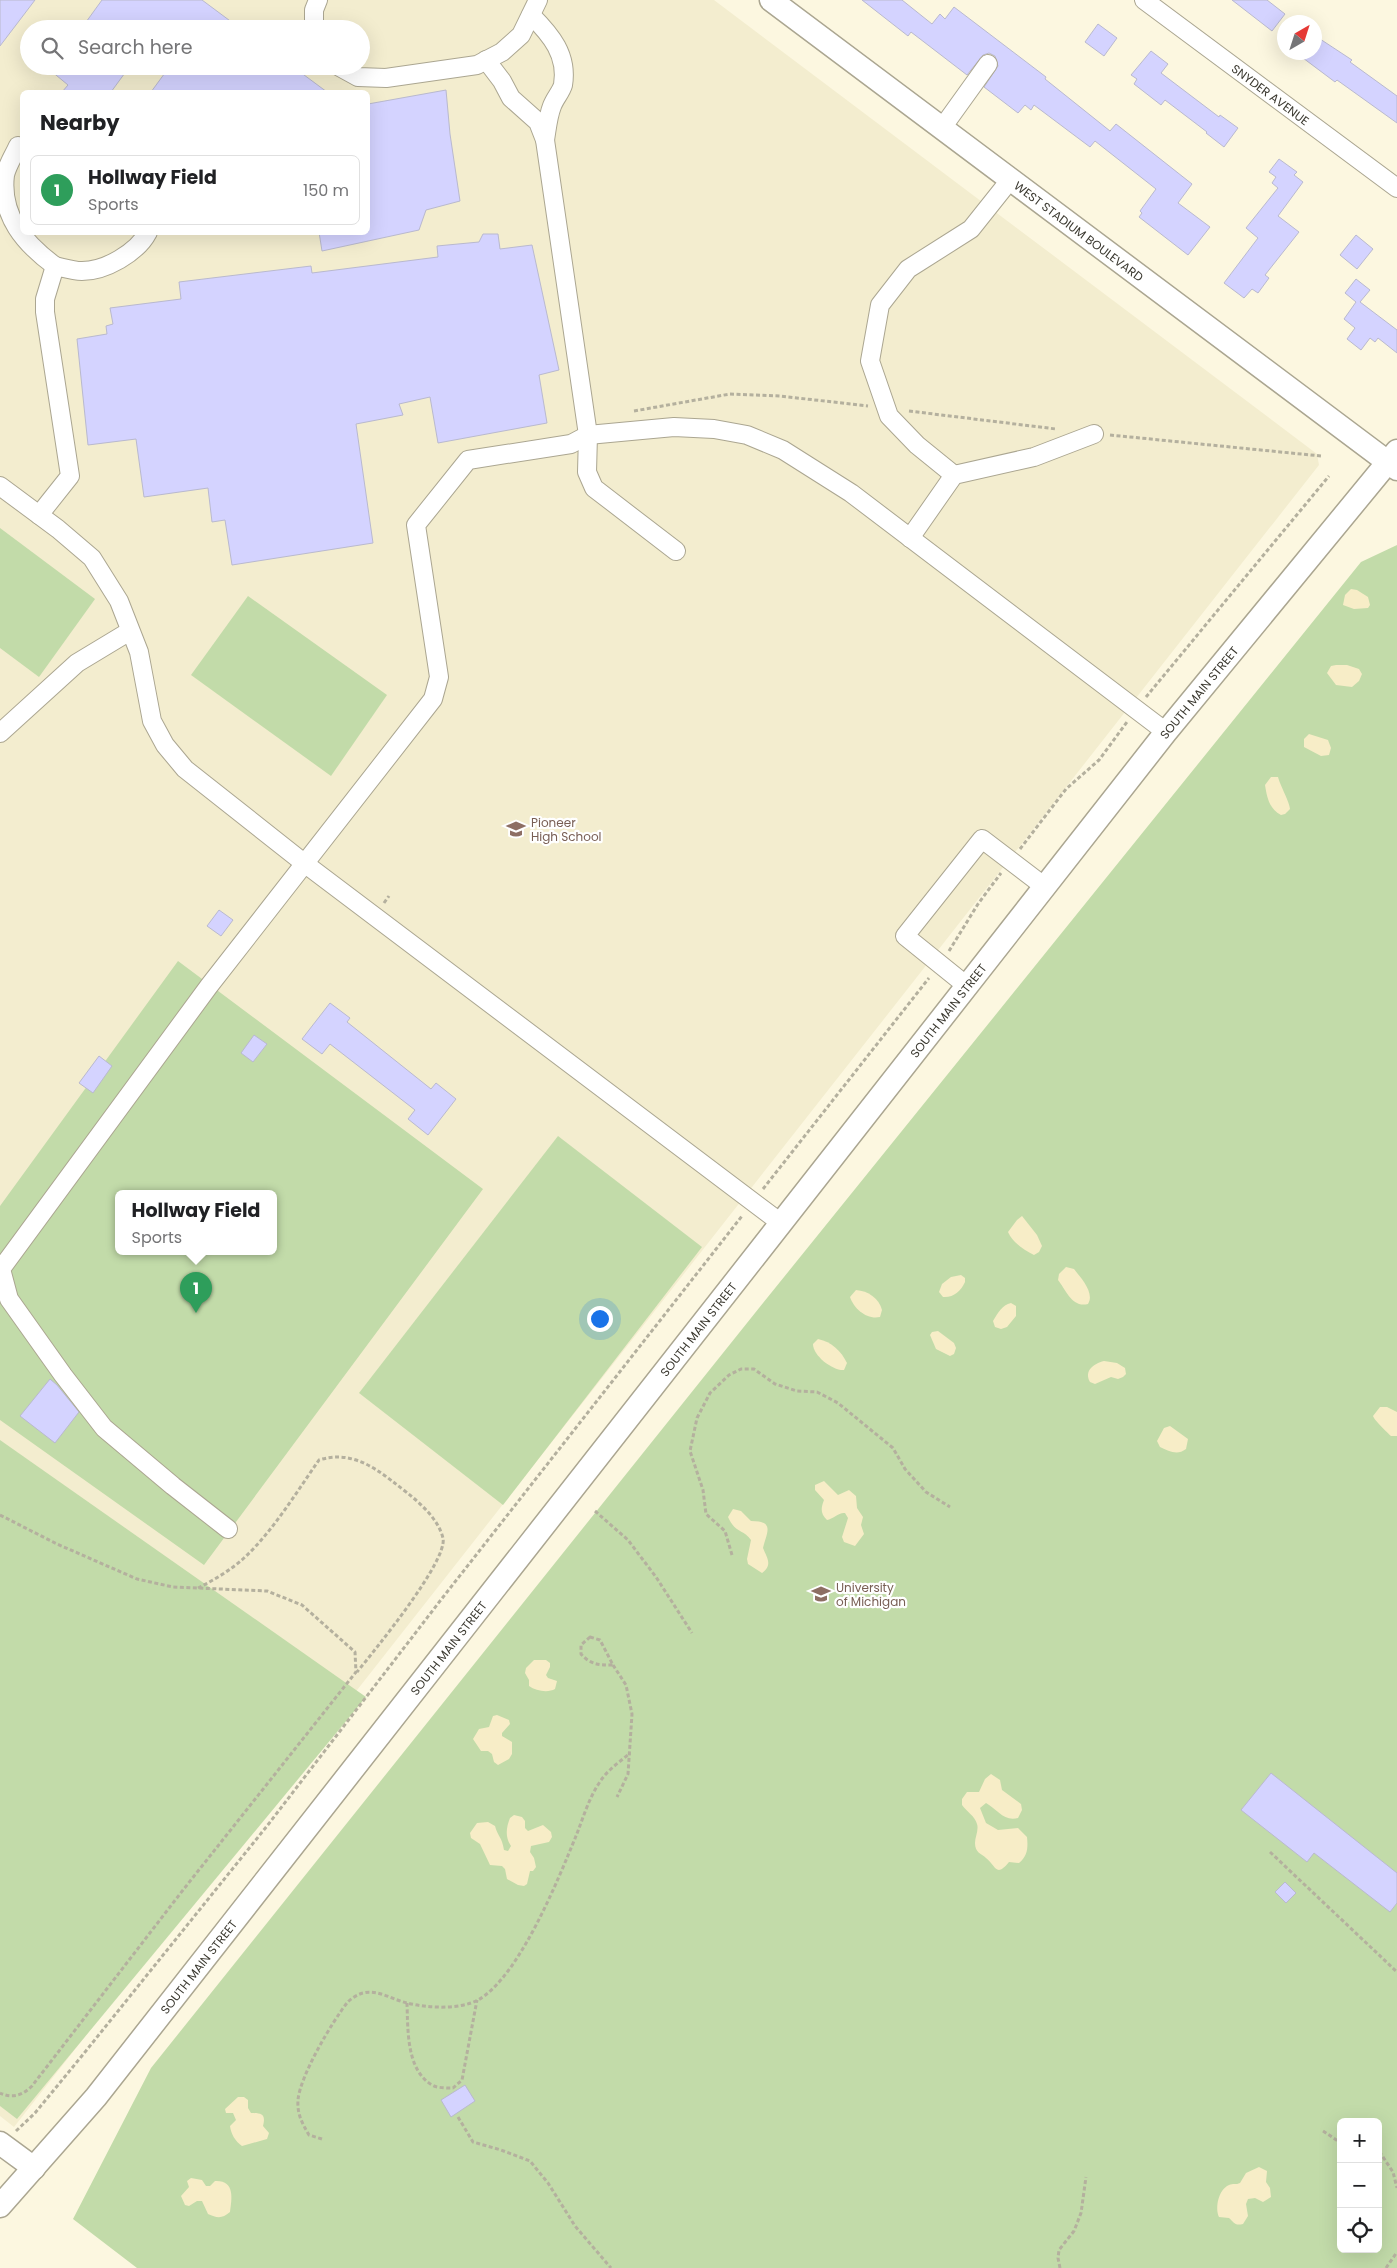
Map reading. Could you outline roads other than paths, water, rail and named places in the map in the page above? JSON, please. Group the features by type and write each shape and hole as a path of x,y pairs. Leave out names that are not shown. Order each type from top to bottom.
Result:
{"main road":[{"name":"WEST STADIUM BOULEVARD","path":"770,0 1010,180 1394,461"},
{"name":"SOUTH MAIN STREET","path":"0,2206 96,2097 1166,732 1394,461"},
{"path":"8,2137 34,2168"}],"street":[{"path":"314,20 314,10 318,0"},
{"name":"SNYDER AVENUE","path":"1144,0 1397,188"},
{"path":"354,75 358,77 386,78 477,65 502,52 521,35 534,7"},
{"path":"534,7 558,47 564,66 562,87 552,104 545,140"},
{"path":"486,60 502,81 511,98 538,122 545,140 588,435 587,472 594,488 676,551"},
{"path":"942,128 988,64"},
{"path":"18,146 5,174 5,194 9,216 20,236 36,252 55,266 70,270 98,269 111,264 131,251 145,235"},
{"path":"954,475 917,445 890,416 870,361 880,304 908,268 971,229 1010,180"},
{"path":"39,515 70,476 45,312 45,299 55,266"},
{"path":"228,1529 172,1486 104,1428 9,1299 1,1270 209,986 433,699 439,676 416,525 468,460 572,444 588,435 674,427 714,429 747,435 784,450 850,493 1166,732"},
{"path":"910,538 954,475 1034,457 1094,434"},
{"path":"0,486 92,558 119,601 139,652 152,721 165,745 185,770 304,863 781,1223"},
{"path":"0,733 77,663 130,631"},
{"path":"967,986 905,936 982,839 1044,887"}],"place":[{"name":"Pioneer High School","path":"516,829"},
{"name":"Hollway Field","path":"196,1313"},
{"name":"University of Michigan","path":"821,1594"}]}
